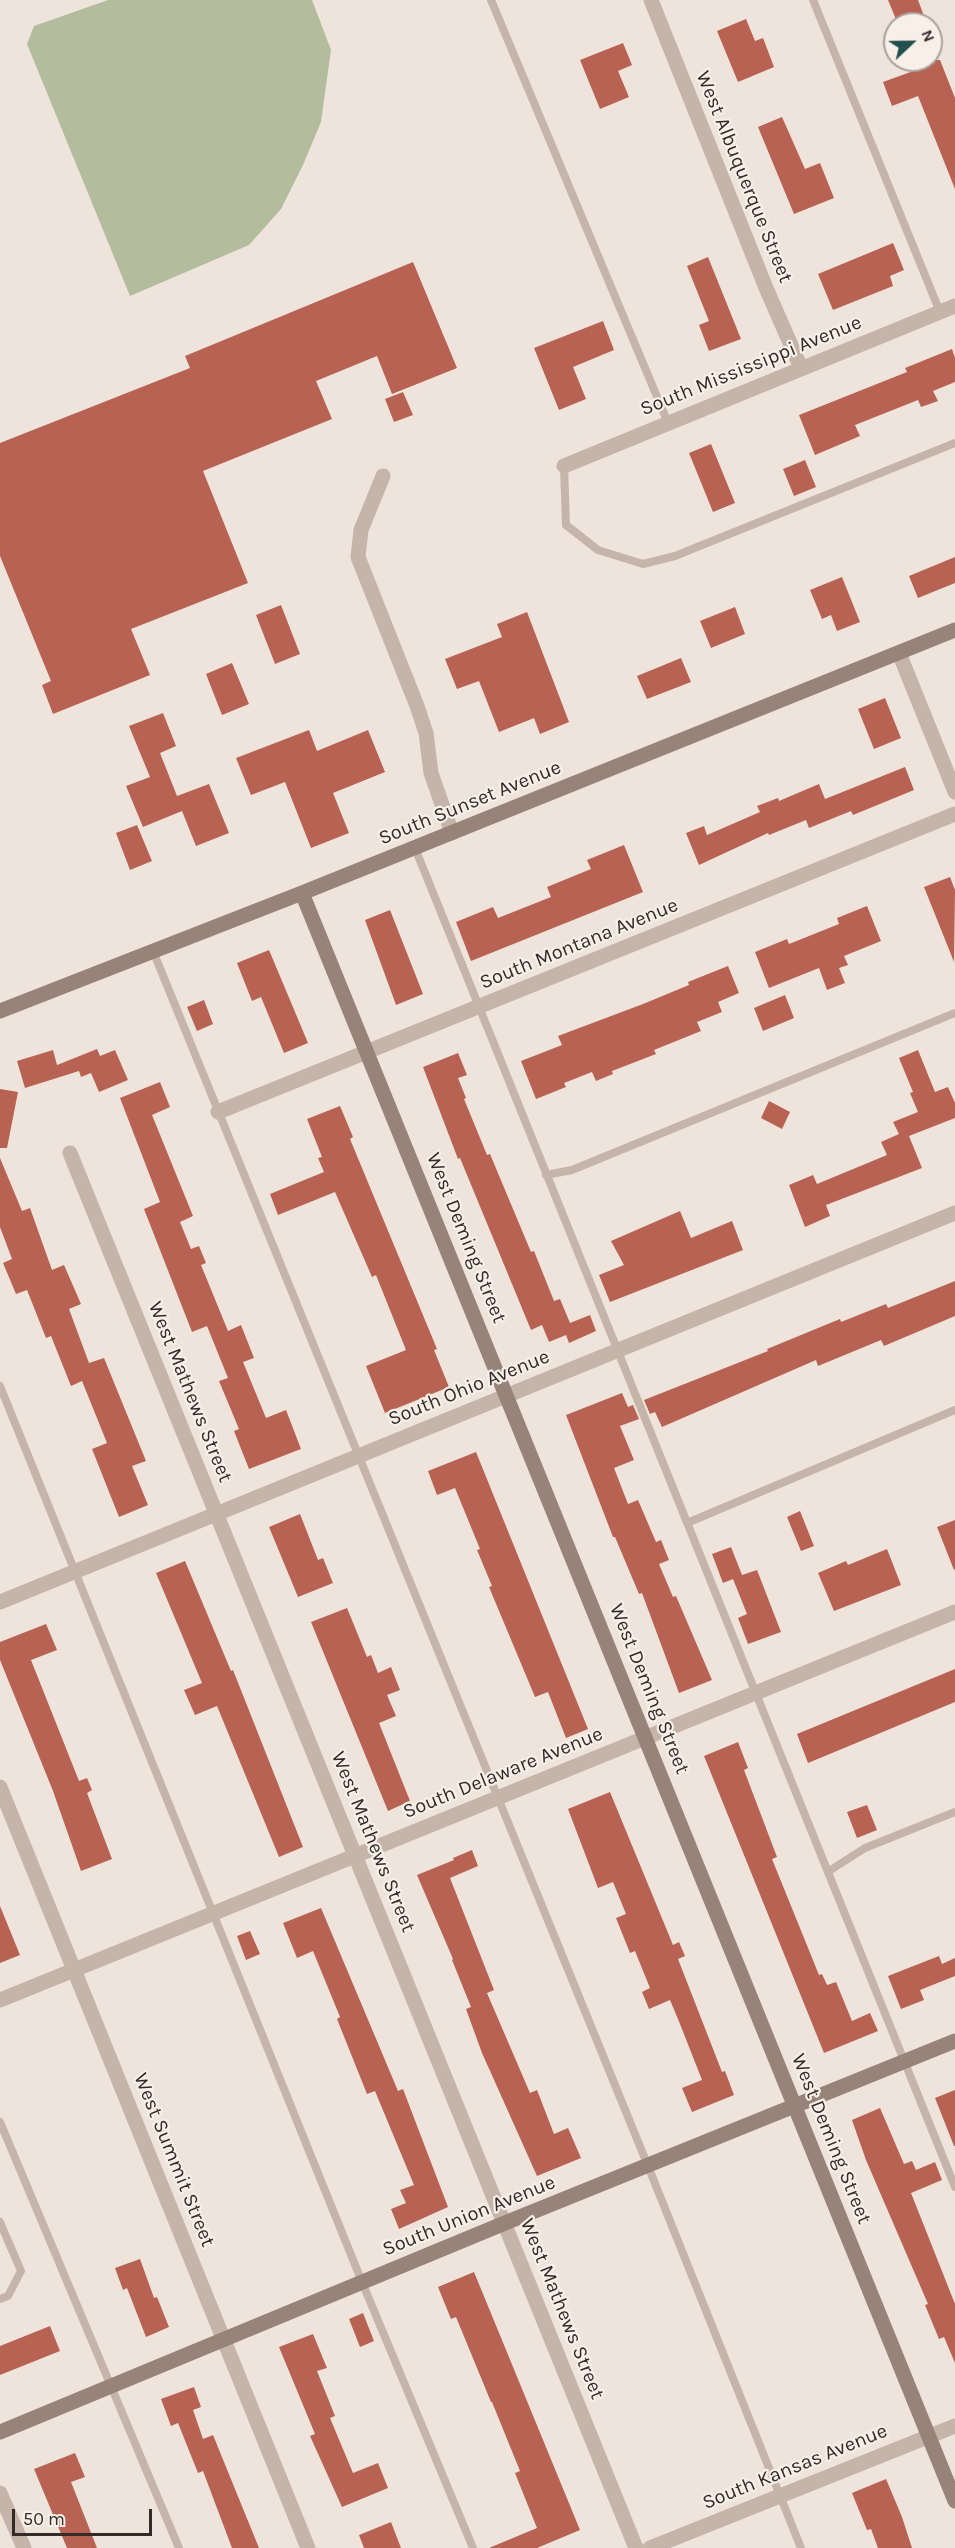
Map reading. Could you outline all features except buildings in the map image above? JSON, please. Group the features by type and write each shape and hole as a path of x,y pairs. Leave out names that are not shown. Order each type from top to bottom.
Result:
{"main road":[{"name":"South Sunset Avenue","path":"0,1011 415,848 955,630"},
{"name":"West Deming Street","path":"302,893 955,2501"},
{"name":"South Union Avenue","path":"0,2432 505,2223 955,2041"}],"street":[{"name":"West Albuquerque Street","path":"651,0 766,288 801,368"},
{"name":"South Mississippi Avenue","path":"564,466 955,306"},
{"path":"383,476 361,530 358,557 417,706 426,733 431,773 452,833"},
{"path":"899,653 955,792"},
{"name":"South Montana Avenue","path":"218,1112 955,814"},
{"name":"West Mathews Street","path":"70,1153 636,2548"},
{"name":"South Ohio Avenue","path":"0,1602 955,1213"},
{"name":"South Delaware Avenue","path":"0,2000 357,1857 955,1612"},
{"name":"West Summit Street","path":"0,1787 308,2548"},
{"name":"South Kansas Avenue","path":"650,2548 955,2426"},
{"path":"0,2493 24,2548"}],"lane":[{"path":"491,0 668,423"},
{"path":"813,0 940,312"},
{"path":"564,466 566,525 598,550 643,564 675,556 955,443"},
{"path":"415,848 955,2187"},
{"path":"153,951 648,2166 801,2548"},
{"path":"546,1175 572,1170 955,1013"},
{"path":"0,1386 362,2282 472,2548"},
{"path":"687,1523 955,1410"},
{"path":"829,1871 865,1848 955,1812"},
{"path":"0,2122 179,2548"},
{"path":"0,2222 21,2271 8,2296 0,2299"}],"green space":[{"path":"108,0 312,0 331,50 321,122 281,209 249,245 130,296 27,44 34,26"}]}
